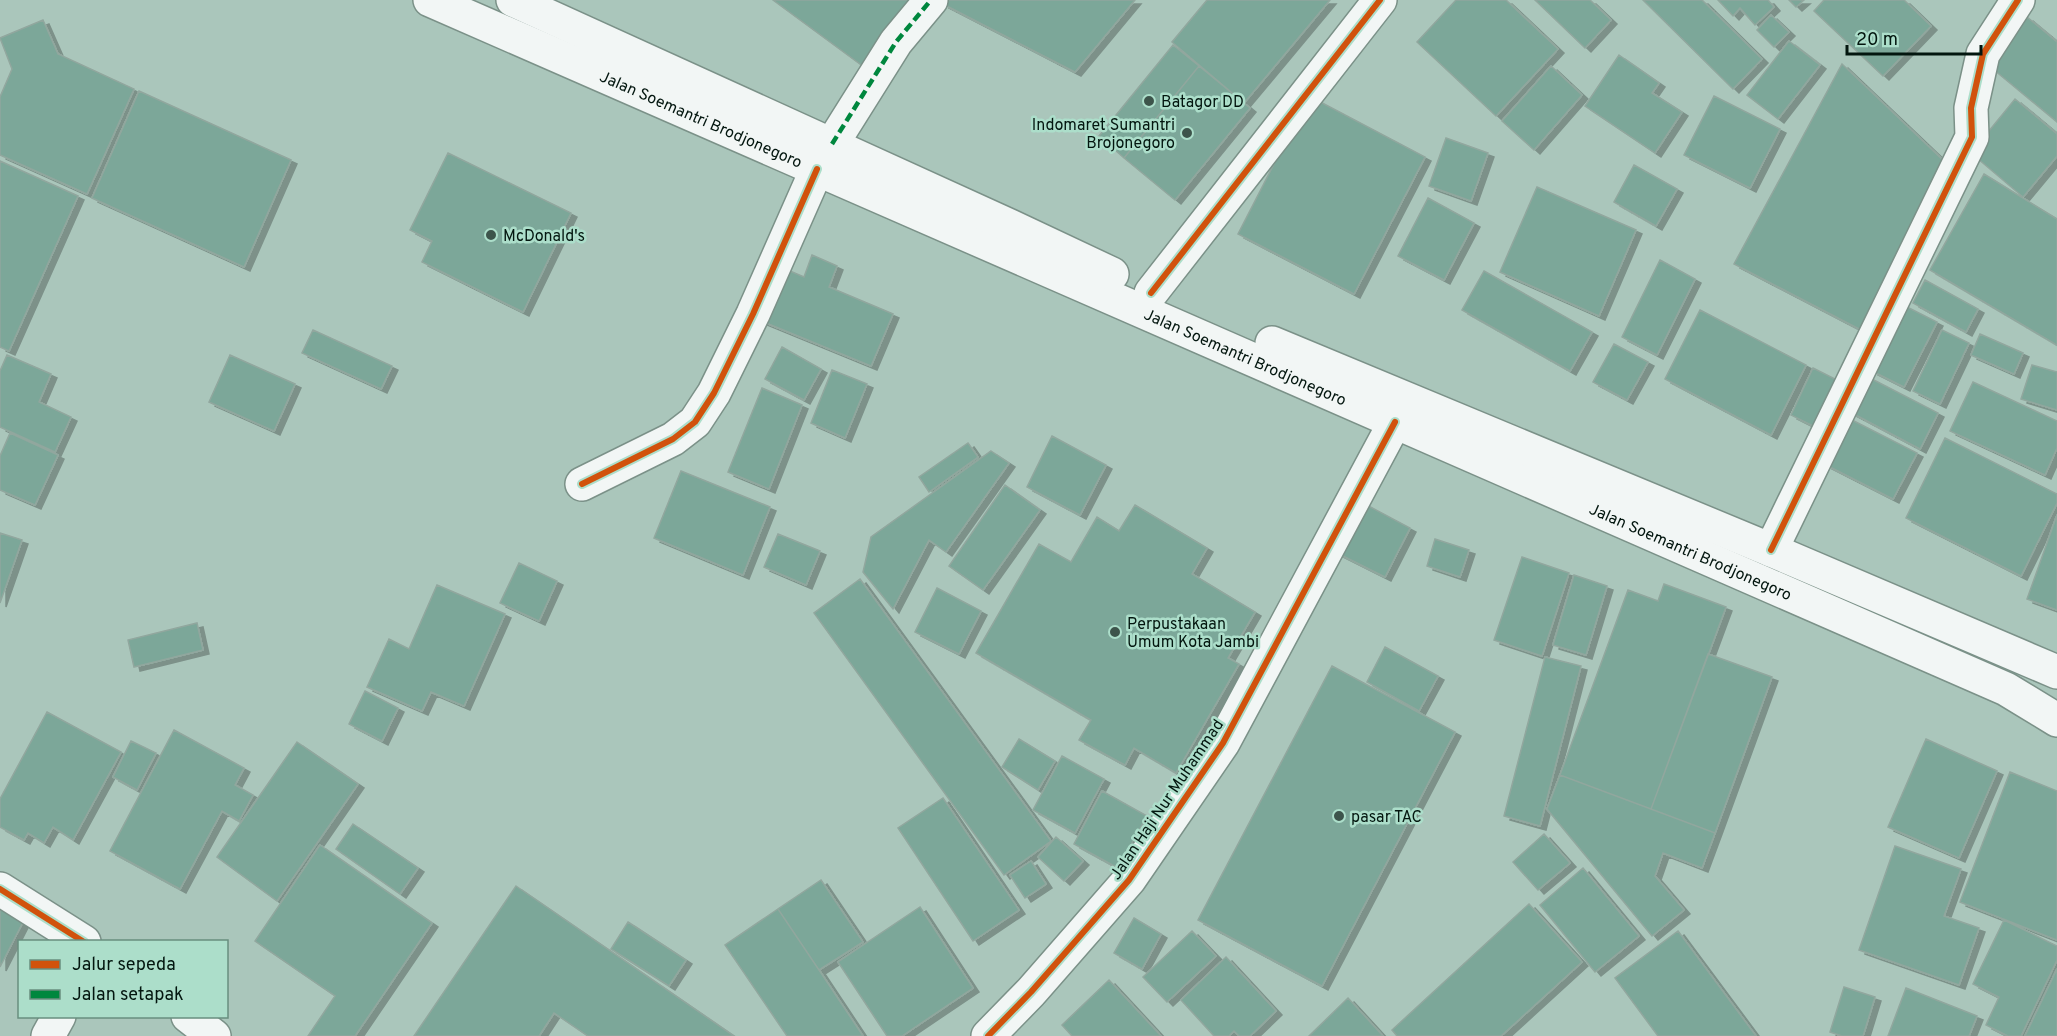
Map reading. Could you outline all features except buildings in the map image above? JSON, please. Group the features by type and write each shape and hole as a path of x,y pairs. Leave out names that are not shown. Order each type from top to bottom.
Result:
{"main road":[{"name":"Jalan Soemantri Brodjonegoro","path":"430,0 824,157 1151,292 2006,690 2057,720"},
{"name":"Jalan Soemantri Brodjonegoro","path":"513,0 693,83 824,157 1395,422 1431,424 1771,550 2057,672"},
{"path":"582,484 673,439 695,423 714,393 753,314 824,157 896,42 930,0"},
{"path":"1151,292 1380,0"},
{"path":"1771,550 1972,136 1971,108 1983,54 2018,0"},
{"name":"Jalan Haji Nur Muhammad","path":"988,1036 1031,992 1129,880 1223,743 1395,422"},
{"path":"0,889 81,940"},
{"path":"48,1036 58,1018"},
{"path":"189,1018 214,1036"}],"marked path":[{"path":"832,144 896,42 931,0"}],"cycle path":[{"path":"1151,293 1380,0"},
{"path":"1771,550 1972,137 1971,108 1983,54 2018,0"},
{"path":"582,484 673,439 695,422 714,393 753,314 817,169"},
{"path":"988,1036 1031,992 1129,880 1223,743 1395,422"},
{"path":"0,889 81,940"}],"place":[{"name":"Batagor DD","path":"1149,101"},
{"name":"Indomaret Sumantri Brojonegoro","path":"1187,133"},
{"name":"McDonald's","path":"491,235"},
{"name":"Perpustakaan Umum Kota Jambi","path":"1115,632"},
{"name":"pasar TAC","path":"1339,816"}]}
